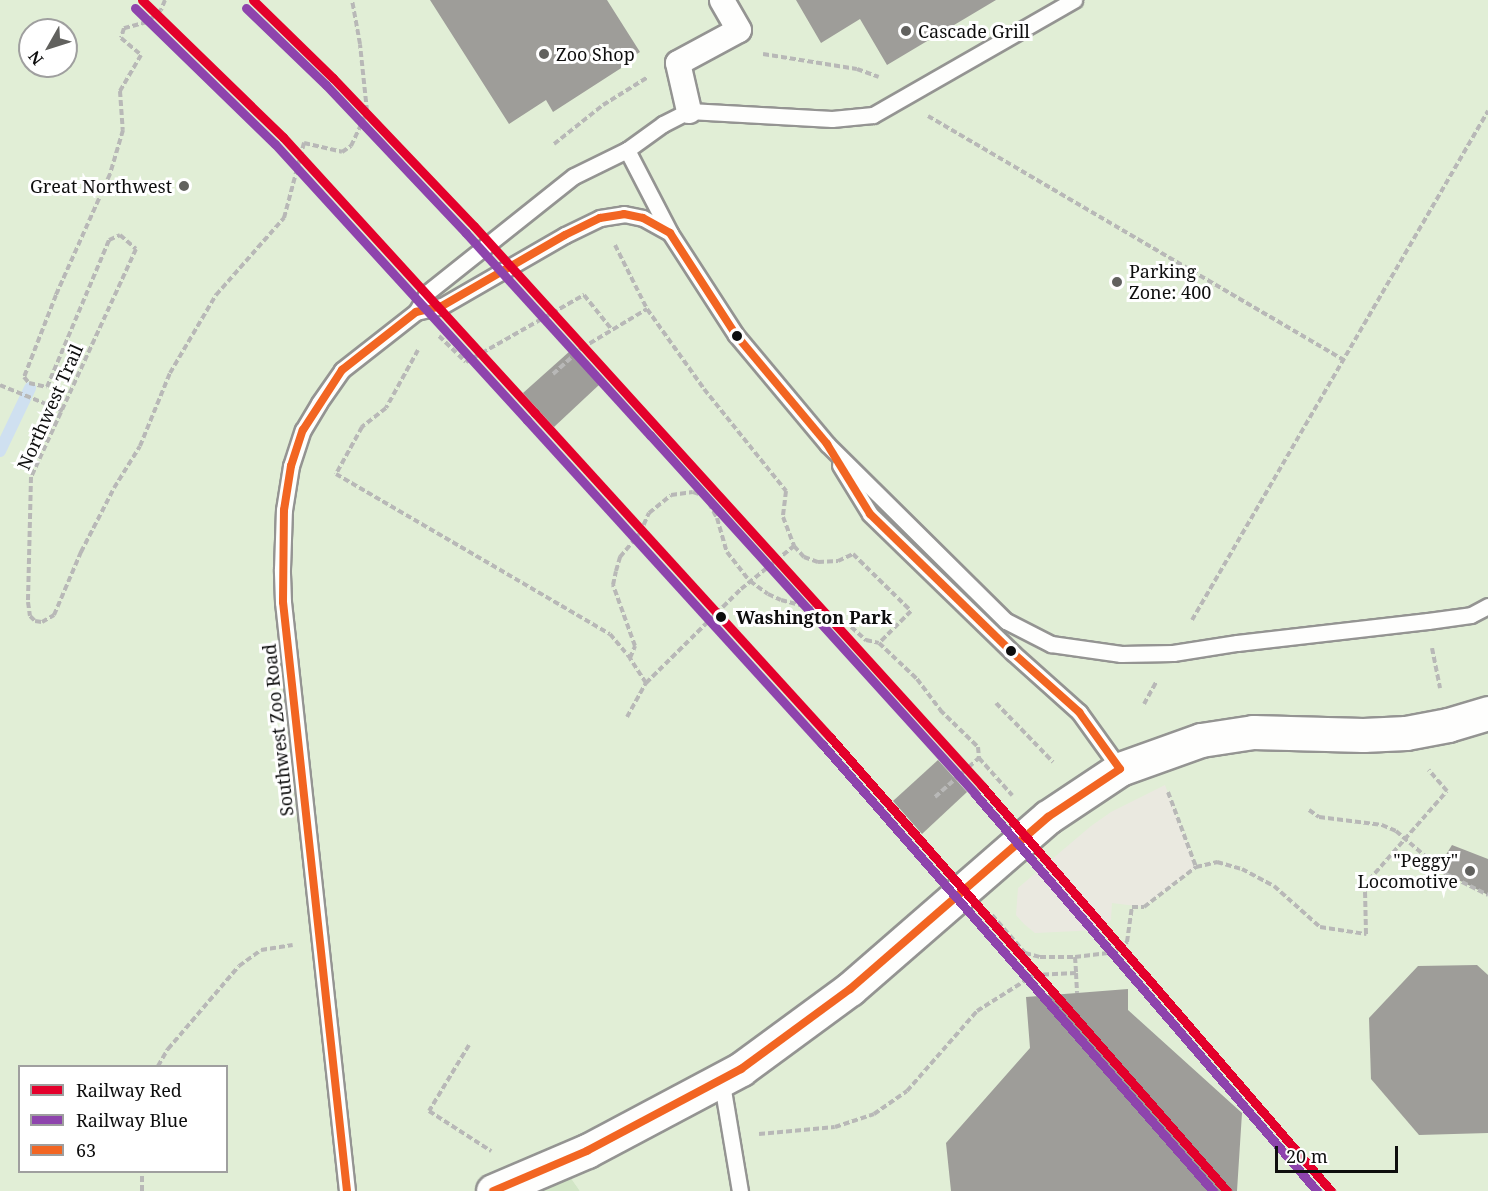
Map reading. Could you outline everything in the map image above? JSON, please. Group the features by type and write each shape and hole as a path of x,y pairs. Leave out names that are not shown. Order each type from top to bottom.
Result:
{"street":[{"path":"689,111 678,63 739,30 722,0"},
{"path":"493,1191 587,1151 741,1069 850,989 1048,817 1120,769 1201,740 1253,732 1363,735 1406,733 1448,726 1488,713"}],"lane":[{"path":"689,111 832,119 873,115 1074,0"},
{"name":"Southwest Zoo Road","path":"347,1191 283,602 284,510 303,429 342,370 416,312 428,292 574,176 627,150 663,124 689,111"},
{"path":"627,150 670,233 736,335 827,444 1006,621 1051,644 1121,654 1173,653 1471,615 1488,606"},
{"name":"Southwest Zoo Road","path":"416,312 442,306 565,235 600,218 624,214 643,218 670,233"},
{"path":"827,444 870,514 1013,653 1079,712 1120,769"},
{"path":"721,1078 740,1191"}],"path":[{"name":"Northwest Trail","path":"165,0 161,10 147,22 124,28 121,38 141,55 120,90 123,130 110,174 56,295 24,377 29,383 47,387 109,240 120,236 136,249 32,477 28,602 30,616 35,621 42,622 54,615 109,497 140,446 170,374 216,295 284,218 304,143 342,152 351,146 367,111 360,44 352,0"},
{"path":"775,55 857,69 885,77"},
{"path":"1144,704 1488,111"},
{"path":"927,116 1344,360"},
{"path":"614,243 647,309 704,388 786,492 783,517 794,546 804,556 818,562 838,561 853,554 911,611 879,643"},
{"path":"434,331 466,362 584,295 612,330"},
{"path":"553,375 582,348 647,309"},
{"path":"421,345 386,408 362,427 336,474 610,634 630,658 646,683"},
{"path":"0,385 63,411"},
{"path":"630,658 635,646 613,585 620,557 640,533 649,513 663,501 681,492 702,495 717,518 727,552 750,580 768,594 781,600 828,610 838,615 866,640 879,643 917,679 940,710 978,747 979,758 1012,795"},
{"path":"627,717 646,683 750,580 794,546"},
{"path":"1428,621 1441,692"},
{"path":"996,702 1053,762"},
{"path":"935,797 979,758"},
{"path":"990,912 1025,952 1040,957 1075,957 1108,953 1128,942 1132,907 1144,907 1196,867 1216,862 1242,869 1274,886 1320,927 1366,934 1365,891 1369,880 1447,790 1429,770"},
{"path":"1165,785 1196,867"},
{"path":"1309,810 1319,817 1382,825 1396,831 1446,874 1488,895"},
{"path":"159,1065 168,1049 238,966 261,950 321,942"},
{"path":"1075,957 1077,993"},
{"path":"729,1131 742,1135 835,1127 874,1114 907,1091 977,1011 1034,975 1076,973"},
{"path":"469,1045 429,1111 497,1155"},
{"path":"142,1173 142,1191"}],"green space":[{"path":"0,0 1488,0 1488,1191 580,1191 561,1164 493,1191 0,1191"},
{"path":"571,1178 580,1191 535,1191"}],"shaded area":[{"path":"1165,785 1196,867 1144,907 1112,903 1111,920 1099,930 1035,933 1024,924 1016,915 1018,888 1091,826 1111,812"}],"building":[{"name":"Zoo Shop","path":"430,0 607,0 640,52 627,60 629,63 553,112 546,100 509,124"},
{"name":"Cascade Grill","path":"796,0 996,0 887,65 860,19 821,43"},
{"path":"570,351 600,384 554,427 523,393"},
{"path":"938,760 967,792 922,834 893,801"},
{"path":"1452,845 1488,859 1488,895 1437,869"},
{"path":"1477,965 1488,975 1488,1133 1419,1135 1371,1079 1369,1018 1418,966"},
{"path":"1128,989 1128,1010 1242,1113 1237,1191 951,1191 946,1143 1030,1048 1026,997"}],"waterway":[{"path":"0,451 30,388"}],"rail line":[{"name":"Red","path":"142,0 283,137 535,413 830,737 1227,1191"},
{"name":"Red","path":"253,0 333,78 474,226 983,787 1331,1191"},
{"name":"Blue","path":"135,8 275,144 527,420 822,744 1213,1191"},
{"name":"Blue","path":"246,8 326,85 466,233 650,435 975,794 1317,1191"}],"transit line":[{"name":"63","path":"347,1191 283,602 284,510 291,466 303,430 342,370 416,312 442,306 565,235 600,218 624,214 643,218 670,233 736,335 827,444 870,514 1013,653 1079,712 1120,769 1048,817 850,989 741,1069 587,1151 493,1191"}],"place":[{"name":"Cascade Grill","path":"906,31"},
{"name":"Zoo Shop","path":"544,54"},
{"name":"Great Northwest","path":"184,186"},
{"name":"Parking Zone: 400","path":"1117,282"},
{"name":"Washington Park","path":"721,617"},
{"name":"\"Peggy\" Locomotive","path":"1470,871"}]}
